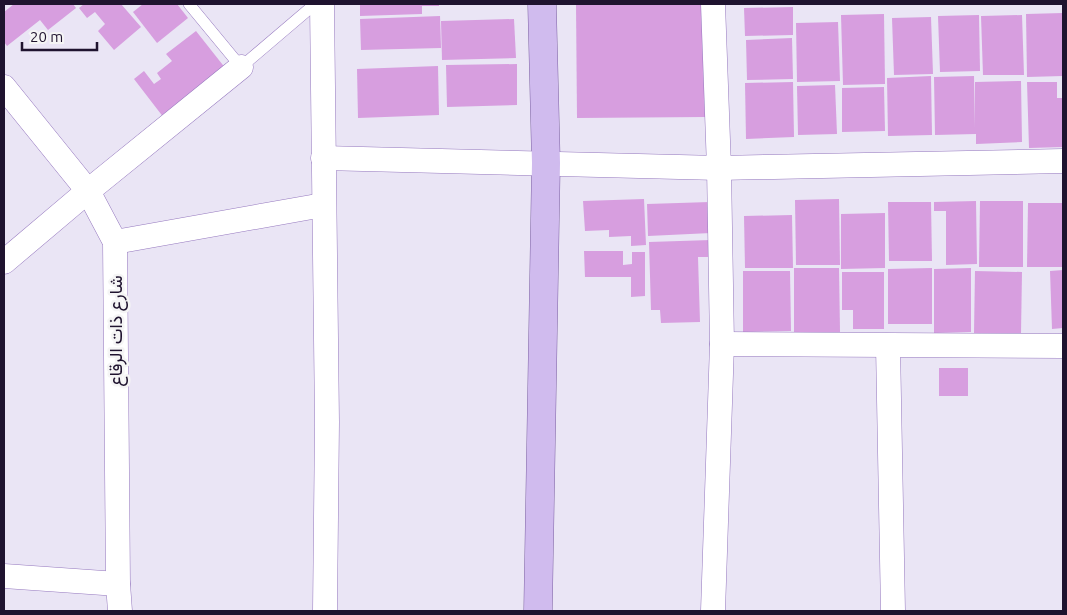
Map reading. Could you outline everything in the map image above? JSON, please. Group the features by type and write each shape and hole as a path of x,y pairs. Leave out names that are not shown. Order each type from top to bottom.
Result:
{"main road":[{"path":"538,611 546,163 542,4"}],"street":[{"path":"322,4 327,422 325,611"},
{"path":"713,4 719,168 722,344 713,611"},
{"path":"4,262 241,67"},
{"name":"شارع ذات الرقاع","path":"4,87 88,191 115,242 118,584 120,611"},
{"path":"323,158 719,168 1063,161"},
{"path":"115,242 324,205"},
{"path":"722,344 1063,346"},
{"path":"888,346 893,611"},
{"path":"4,576 118,584"}],"lane":[{"path":"189,4 241,67 315,4"}],"building":[{"path":"14,4 73,4 76,8 48,30 40,20 7,46 4,42 4,12"},
{"path":"84,4 121,4 141,27 114,50 98,31 105,24 95,12 87,18 79,8"},
{"path":"143,4 177,4 188,18 157,43 133,12"},
{"path":"360,4 439,4 439,6 422,6 422,14 360,16"},
{"path":"576,4 704,4 705,117 577,118"},
{"path":"793,7 793,35 745,36 744,8"},
{"path":"1063,13 1063,76 1027,77 1026,14"},
{"path":"884,14 885,84 843,85 841,15"},
{"path":"979,15 980,71 940,72 938,16"},
{"path":"1022,15 1024,75 983,75 981,16"},
{"path":"440,16 441,48 361,50 360,19"},
{"path":"931,17 933,74 894,75 892,18"},
{"path":"514,19 516,58 442,60 441,21"},
{"path":"838,22 840,81 797,82 796,23"},
{"path":"196,31 226,69 164,118 134,79 144,71 154,84 161,79 157,73 172,61 166,54"},
{"path":"792,38 793,79 747,80 746,40"},
{"path":"517,64 517,105 447,107 446,65"},
{"path":"438,66 439,115 358,118 357,69"},
{"path":"931,76 932,135 888,136 887,78"},
{"path":"974,76 975,128 975,82 1021,81 1022,142 976,144 976,134 935,135 934,77"},
{"path":"793,82 794,137 746,139 745,83"},
{"path":"1027,82 1057,82 1057,98 1063,98 1063,147 1029,148"},
{"path":"835,85 837,134 798,135 797,86"},
{"path":"884,87 885,131 842,132 842,88"},
{"path":"644,199 646,245 631,246 631,236 609,237 609,230 585,231 583,201"},
{"path":"839,199 840,265 796,265 795,200"},
{"path":"976,201 977,264 946,265 946,211 934,211 934,202"},
{"path":"980,201 1023,201 1023,267 979,267"},
{"path":"710,202 711,233 648,236 647,204"},
{"path":"888,202 931,202 932,261 889,261"},
{"path":"1028,203 1063,203 1063,267 1027,267"},
{"path":"885,213 885,268 841,269 841,214"},
{"path":"792,215 793,268 745,268 744,216"},
{"path":"711,240 712,257 698,257 700,322 661,323 660,310 651,310 649,242"},
{"path":"584,251 623,251 623,265 632,264 632,252 645,252 645,296 631,297 631,277 585,277"},
{"path":"794,268 839,268 840,332 794,333"},
{"path":"932,268 932,324 888,324 888,269"},
{"path":"971,268 971,332 934,333 934,269"},
{"path":"1063,270 1063,328 1052,329 1050,271"},
{"path":"743,271 790,271 791,331 743,332"},
{"path":"975,271 1022,272 1021,333 974,333"},
{"path":"842,272 884,272 884,329 853,329 853,310 842,310"},
{"path":"939,368 968,368 968,396 939,396"}]}
